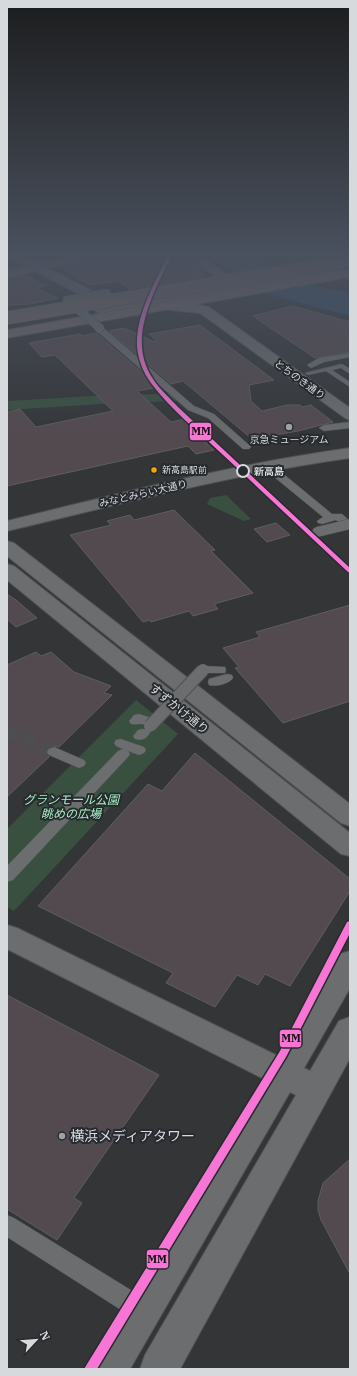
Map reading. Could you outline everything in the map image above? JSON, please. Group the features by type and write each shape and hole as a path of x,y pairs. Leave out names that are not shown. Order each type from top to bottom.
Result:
{"highway":[{"path":"7,324 33,319"},
{"path":"7,324 35,319"},
{"path":"7,324 36,319"},
{"path":"7,324 40,319"},
{"path":"7,334 90,319"}],"street":[{"path":"89,319 191,408 211,416 246,447"},
{"name":"とちのき通り","path":"226,319 350,415"},
{"name":"とちのき通り","path":"230,319 310,369 350,402"},
{"path":"98,327 111,328"},
{"path":"310,369 322,360 350,355"},
{"path":"327,426 350,425"},
{"name":"みなとみらい大通り","path":"7,510 255,455 350,441"},
{"name":"みなとみらい大通り","path":"7,526 206,478 275,464 350,453"},
{"path":"277,474 332,522 350,525"},
{"path":"317,532 350,513"},
{"name":"すずかけ通り","path":"7,547 350,817"},
{"name":"すずかけ通り","path":"7,570 350,847"},
{"path":"7,876 203,670 223,674 214,682"},
{"path":"136,721 139,718 136,740"},
{"path":"54,752 79,763"},
{"path":"7,936 317,1090"},
{"path":"108,1369 350,962"},
{"path":"159,1369 350,1030"},
{"path":"7,1225 126,1300"}],"lane":[{"path":"310,369 327,369 342,366 350,372"},
{"path":"327,369 350,385"}],"green space":[{"path":"169,394 177,401 116,403 7,410 7,401 111,395"},
{"path":"226,495 251,519 244,521 207,504 210,498"},
{"name":"グランモール公園 眺めの広場","path":"136,700 178,734 14,911 7,907 7,829"}],"building":[{"path":"258,319 340,319 350,322 350,352 315,358"},
{"path":"200,325 274,380 249,385 251,401 262,411 287,405 300,405 302,407 311,405 333,422 298,431 252,439 183,381 171,384 109,331 124,328 155,342 156,340 149,334"},
{"path":"96,333 159,387 137,391 171,422 190,418 216,441 206,443 214,450 196,454 188,446 7,486 7,412 20,409 36,427 113,411 55,355 42,357 29,343 80,334 82,336"},
{"path":"174,510 215,550 211,551 253,593 214,604 218,609 193,616 189,611 151,622 150,620 143,622 70,535 111,525 107,521 130,515 134,520"},
{"path":"276,523 290,535 267,542 254,529"},
{"path":"7,594 37,618 16,627 7,619"},
{"path":"350,605 350,701 283,723 235,668 239,667 223,648 260,637 256,632"},
{"path":"36,652 41,656 51,652 74,672 111,686 104,693 112,695 59,747 53,746 48,748 46,753 49,757 7,797 7,665"},
{"path":"195,753 350,879 350,891 290,986 265,974 258,985 237,975 215,1007 166,983 173,973 38,906 148,784 162,791"},
{"name":"横浜メディアタワー","path":"7,995 159,1075 74,1198 82,1203 57,1240 7,1209"},
{"path":"350,1159 350,1274 321,1220 318,1210 318,1201 323,1183"}],"tunnel":[{"path":"7,732 54,752"}],"transit line":[{"name":"MM","path":"143,319 140,331 139,347 142,363 156,386 176,408 350,571"},
{"name":"MM","path":"90,1369 283,1054 350,924"}],"place":[{"name":"京急ミュージアム","path":"289,427"},
{"name":"新高島駅前","path":"154,470"},
{"name":"新高島","path":"243,471"},
{"name":"横浜メディアタワー","path":"62,1136"}]}
